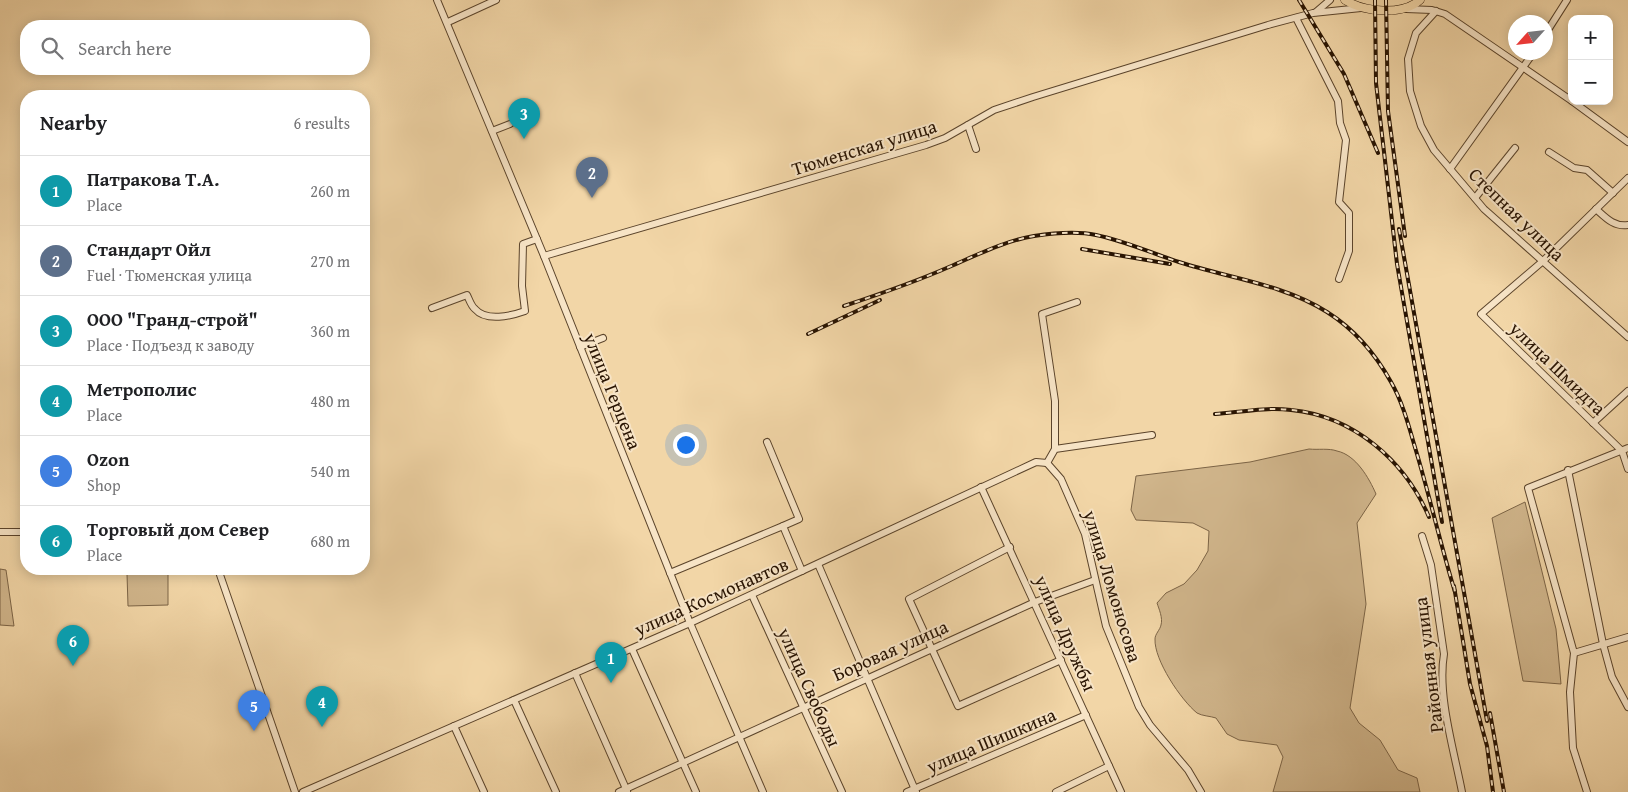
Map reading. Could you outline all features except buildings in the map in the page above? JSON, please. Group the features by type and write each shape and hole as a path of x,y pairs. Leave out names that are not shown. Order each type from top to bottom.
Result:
{"main road":[{"path":"1345,0 1361,8 1402,10 1420,0"}],"street":[{"name":"улица Герцена","path":"437,0 448,22 544,256 690,623 763,792"},
{"path":"448,22 496,0"},
{"path":"1313,13 1330,0"},
{"path":"1553,22 1566,0"},
{"name":"Тюменская улица","path":"544,256 918,148 946,138 994,110 1033,97 1313,13 1361,8"},
{"path":"1402,10 1436,11 1445,14 1568,98"},
{"name":"Степная улица","path":"1436,11 1416,32 1408,59 1410,91 1421,126 1434,150 1475,198 1628,337"},
{"path":"1296,18 1338,101 1340,123 1346,140 1339,202 1349,213 1349,251 1339,279"},
{"path":"1450,169 1529,60"},
{"path":"1577,105 1628,142"},
{"path":"492,131 510,124"},
{"path":"968,126 976,149"},
{"path":"1475,198 1515,148"},
{"path":"1550,152 1574,168 1586,170 1613,193"},
{"path":"1543,261 1628,178"},
{"path":"1596,209 1612,223 1620,226 1628,224"},
{"path":"432,308 467,295 475,310 485,315 508,317 525,311 522,286 523,244 537,239"},
{"name":"улица Шмидта","path":"1543,261 1481,314 1594,423 1625,450 1628,470"},
{"path":"1047,463 1055,449 1055,401 1042,314 1077,302"},
{"path":"580,347 603,338"},
{"path":"1594,423 1628,391"},
{"path":"1055,449 1152,435"},
{"path":"670,573 799,519 767,442"},
{"path":"1587,792 1574,748 1570,692 1574,653 1528,488 1568,470 1625,450"},
{"name":"улица Космонавтов","path":"303,792 690,623 1036,462 1047,463"},
{"name":"улица Ломоносова","path":"1047,463 1061,479 1085,534 1106,626 1139,707 1150,725 1188,770 1201,792"},
{"path":"1568,470 1603,644 1612,676 1628,707"},
{"name":"улица Дружбы","path":"982,487 1121,792"},
{"path":"783,526 802,571"},
{"path":"0,532 20,532"},
{"name":"Районная улица","path":"1422,536 1431,565 1444,654 1442,668 1446,705 1462,792"},
{"path":"1010,547 909,600 931,649 958,706 1061,660"},
{"path":"818,564 915,790"},
{"path":"220,575 295,792"},
{"name":"Боровая улица","path":"619,792 739,738 802,706 1035,602 1095,580"},
{"name":"улица Свободы","path":"752,595 842,792"},
{"path":"1574,653 1628,637"},
{"path":"632,649 696,792"},
{"path":"575,674 627,790"},
{"path":"514,700 556,792"},
{"name":"улица Шишкина","path":"907,792 1086,715"},
{"path":"454,726 484,792"},
{"path":"1056,792 1109,766"}],"shaded area":[{"path":"1309,449 1334,450 1350,457 1366,474 1376,494 1357,523 1366,604 1350,708 1359,723 1380,740 1398,770 1417,778 1420,792 1273,792 1283,757 1277,745 1239,740 1227,734 1216,718 1197,713 1176,689 1159,658 1155,639 1162,619 1157,603 1166,593 1184,584 1197,570 1208,551 1209,531 1193,523 1136,520 1131,510 1136,476 1250,462"},
{"path":"1525,502 1556,629 1561,684 1523,681 1492,518"},
{"path":"0,569 6,570 14,626 0,625"},
{"path":"127,575 168,575 168,605 128,606"}],"railway":[{"path":"1299,0 1344,74 1378,153"},
{"path":"1375,0 1376,83 1397,264 1442,522"},
{"path":"1386,0 1388,111 1405,236"},
{"path":"1399,229 1487,721"},
{"path":"844,306 910,283 1012,241 1057,233 1089,234 1117,240 1198,268 1274,288 1310,302 1337,319 1364,343 1395,389 1402,404 1425,481 1455,592"},
{"path":"1082,249 1170,264"},
{"path":"808,334 880,300"},
{"path":"1215,414 1282,409 1314,414 1336,421 1375,445 1391,460 1419,497 1429,517"},
{"path":"1454,586 1470,684 1487,746 1493,792"},
{"path":"1490,713 1504,792"}],"place":[{"name":"ООО \"Гранд-строй\"","path":"524,139"},
{"name":"Стандарт Ойл","path":"592,198"},
{"name":"Торговый дом Север","path":"73,666"},
{"name":"Патракова Т.А.","path":"611,683"},
{"name":"Метрополис","path":"322,727"},
{"name":"Ozon","path":"254,731"}]}
